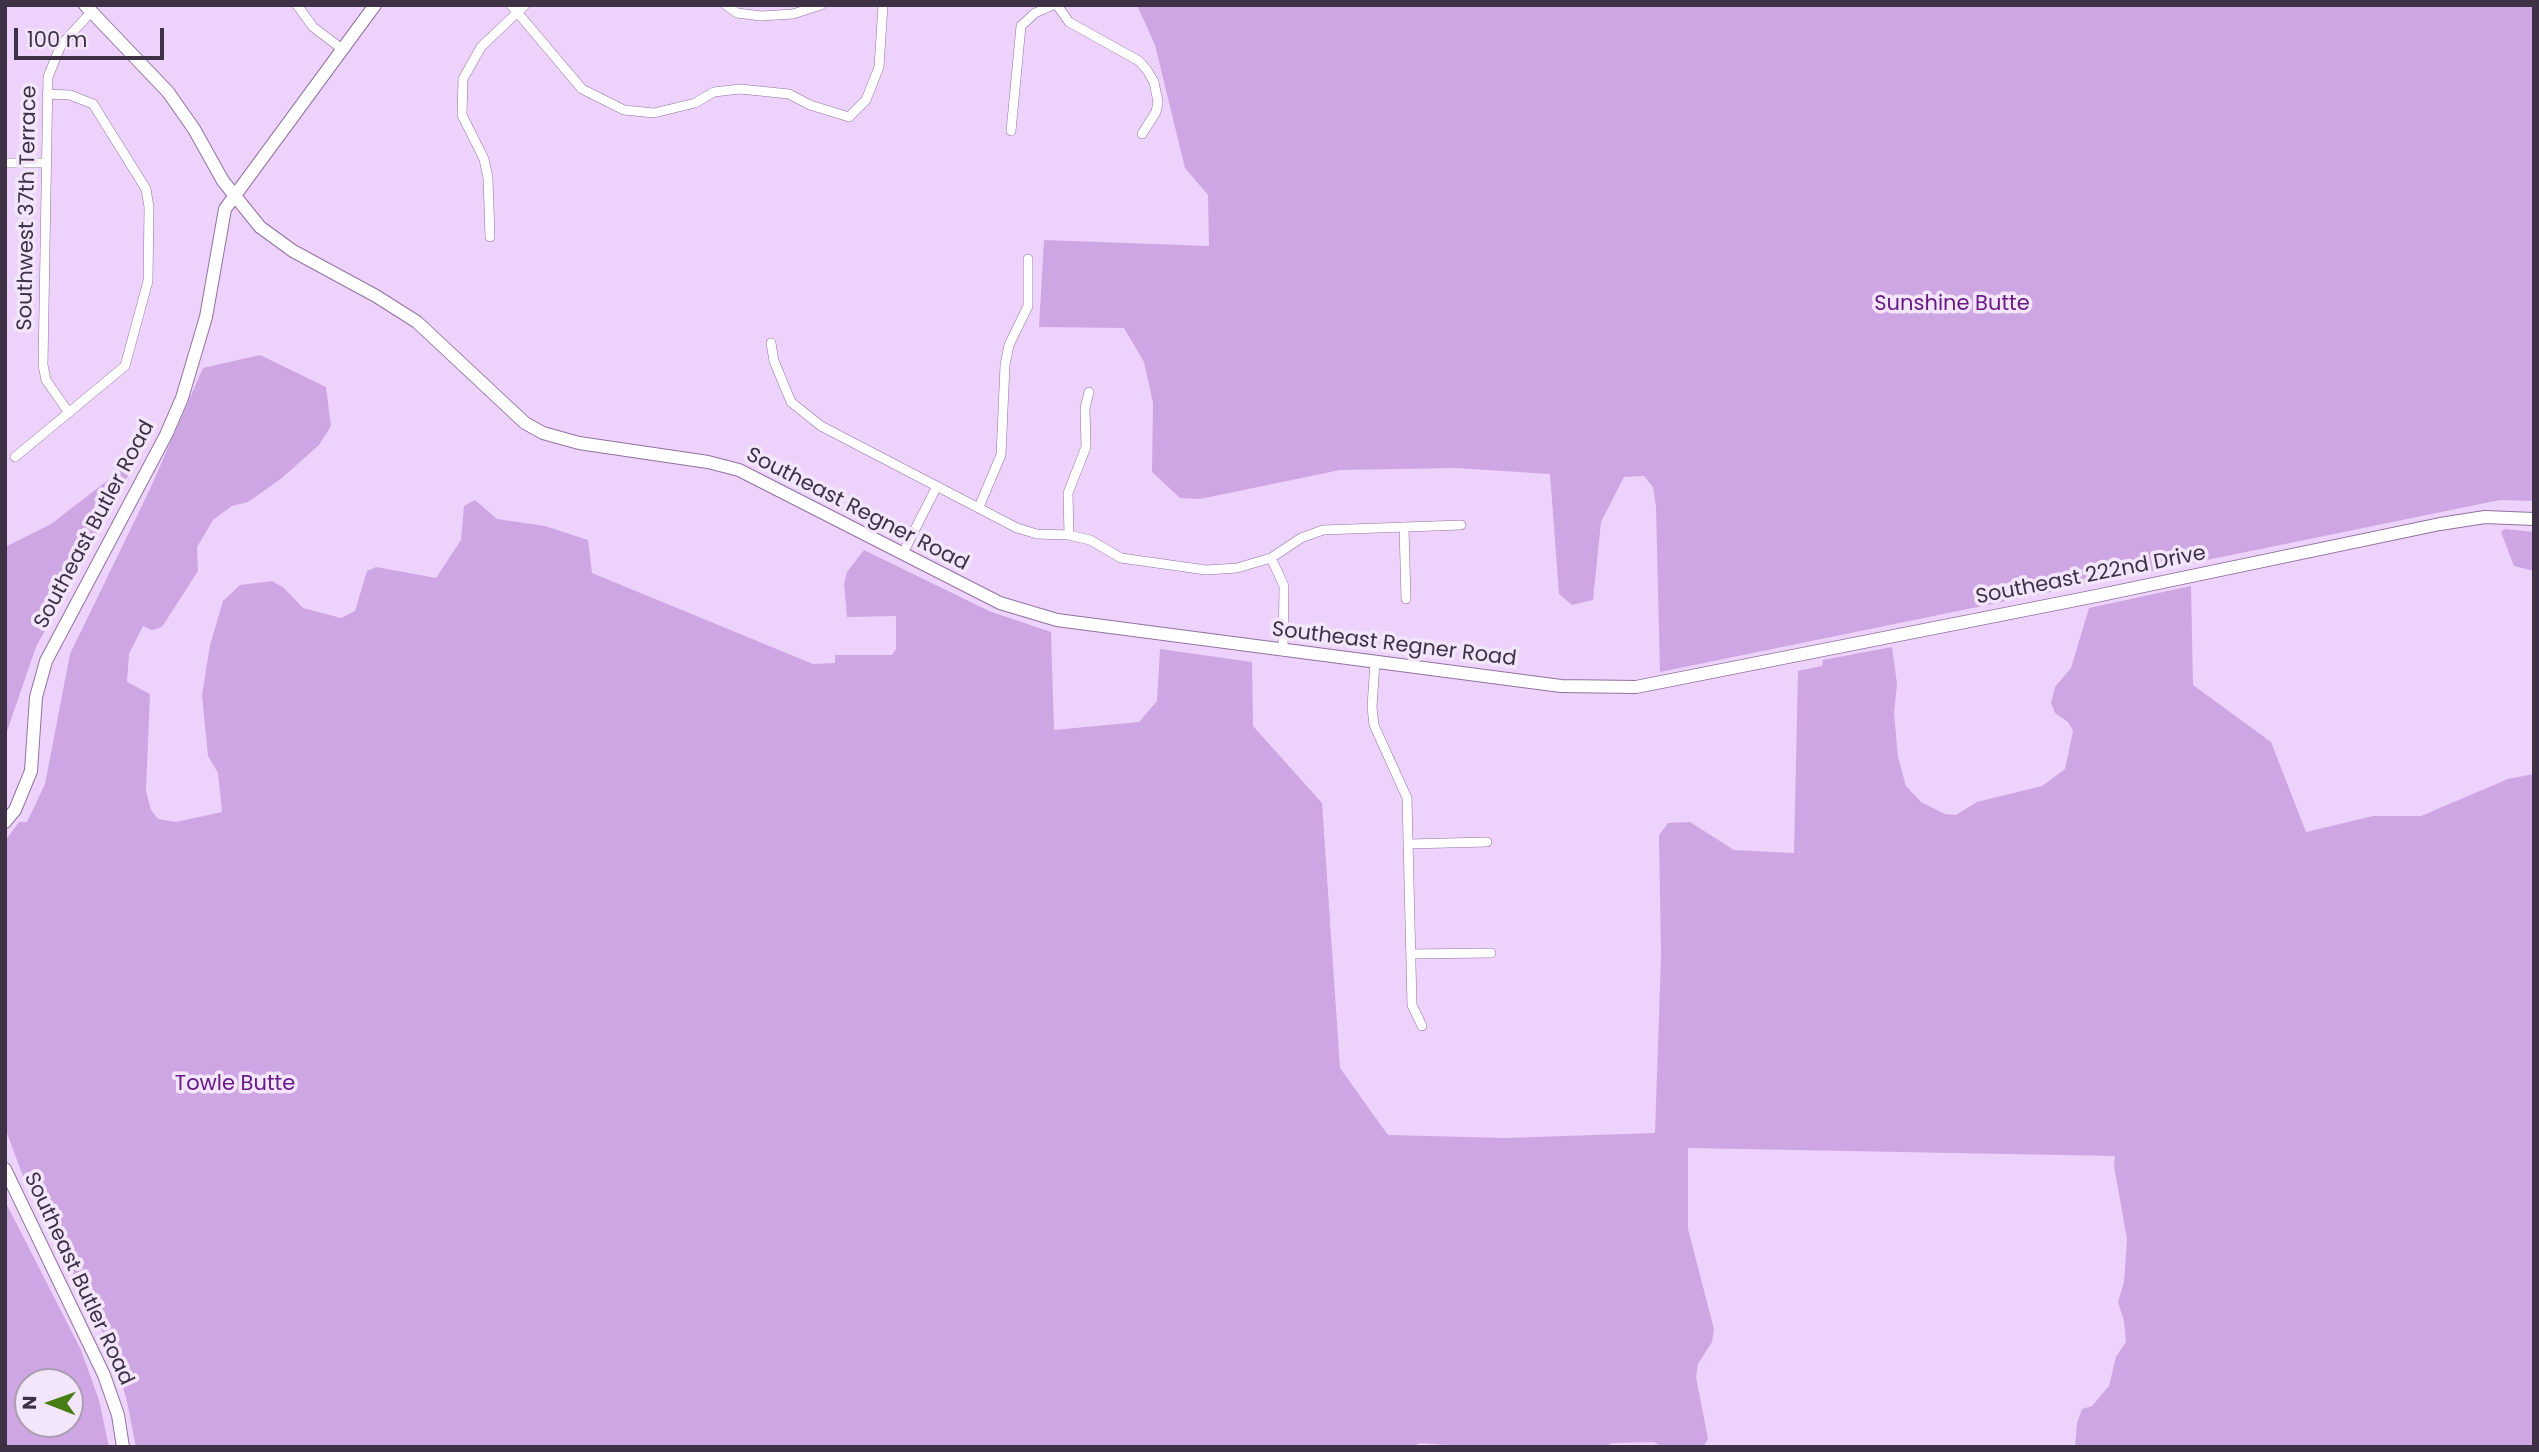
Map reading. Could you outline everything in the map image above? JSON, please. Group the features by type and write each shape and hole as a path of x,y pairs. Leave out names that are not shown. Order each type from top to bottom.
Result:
{"main road":[{"path":"234,195 374,5"},
{"name":"Southeast Regner Road","path":"88,8 180,107 234,195 260,227 282,243 417,322 497,400 533,427 579,443 708,462 739,470 1000,603 1038,616 1283,651 1561,686 1615,688 1657,685"},
{"name":"Southeast Butler Road","path":"5,822 15,810 31,771 36,697 46,661 166,435 182,398 206,317 225,209 234,195"},
{"name":"Southeast 222nd Drive","path":"1657,685 2440,524 2485,517 2534,519"},
{"name":"Southeast Butler Road","path":"5,1170 104,1375 118,1415 123,1447"}],"street":[{"path":"298,5 313,27 342,49"},
{"path":"726,5 737,13 761,16 793,14 821,5"},
{"path":"490,237 488,178 484,159 462,115 461,92 471,60 518,8 582,89 624,110 654,113 695,103 714,93 740,89 789,94 834,115 849,117 866,100 879,67 883,5"},
{"path":"1011,131 1021,26 1035,13 1055,5 1069,22 1139,61 1147,70 1154,82 1158,102 1156,112 1142,134"},
{"name":"Southwest 37th Terrace","path":"69,413 46,380 43,365 47,94 52,61 88,8"},
{"path":"15,457 116,377 130,354 148,281 149,207 146,188 93,104 70,95 47,94"},
{"path":"5,163 45,163"},
{"path":"979,507 1001,455 1005,365 1009,345 1028,306 1028,259"},
{"path":"771,343 787,404 821,426 1017,528 1037,534 1069,535 1090,540 1121,558 1140,563 1206,570 1237,568 1271,558 1301,538 1323,530 1461,525"},
{"path":"1069,535 1068,493 1086,447 1085,408 1089,392"},
{"path":"904,553 937,486"},
{"path":"1404,527 1406,599"},
{"path":"1271,558 1284,586 1283,651"},
{"path":"1375,662 1372,707 1374,725 1402,781 1408,806 1412,1005 1422,1026"},
{"path":"1409,844 1487,842"},
{"path":"1412,954 1491,953"}],"green space":[{"name":"Sunshine Butte","path":"1137,5 2534,5 2534,501 2500,500 1660,672 1656,507 1653,487 1644,476 1624,477 1601,522 1593,600 1572,605 1559,594 1550,474 1456,468 1340,470 1200,499 1180,498 1152,472 1153,403 1144,362 1124,328 1039,327 1044,240 1209,246 1208,195 1185,168 1155,45"},
{"name":"Towle Butte","path":"260,355 326,387 331,426 319,445 282,478 248,502 232,506 213,520 197,547 198,571 162,627 152,630 143,626 129,654 127,682 150,694 146,791 151,810 158,819 176,822 222,812 218,773 208,756 202,695 210,645 223,601 240,585 272,581 284,588 303,608 341,618 355,611 367,571 376,567 436,578 461,540 464,506 475,500 497,519 545,526 588,540 592,573 813,664 835,663 835,655 892,655 896,649 896,616 847,617 844,584 847,572 864,550 989,611 1051,632 1054,730 1139,722 1157,701 1160,649 1252,662 1253,726 1322,803 1340,1068 1388,1135 1505,1138 1655,1133 1661,956 1659,835 1668,823 1690,822 1734,850 1794,853 1798,671 1822,666 1823,660 1892,647 1897,684 1894,714 1898,757 1906,786 1921,802 1945,814 1956,815 1977,802 2042,786 2065,769 2073,731 2068,722 2055,713 2051,703 2055,687 2071,668 2089,608 2191,586 2193,685 2271,742 2306,832 2373,816 2421,816 2508,779 2534,774 2534,1447 2075,1447 2077,1423 2082,1409 2092,1406 2109,1386 2116,1357 2126,1342 2124,1321 2118,1302 2124,1282 2127,1239 2114,1166 2115,1156 1688,1148 1688,1229 1714,1329 1712,1342 1698,1364 1696,1377 1708,1439 1703,1447 1662,1447 1654,1442 1613,1443 1603,1447 1469,1447 1421,1443 1409,1447 136,1447 126,1397 107,1341 23,1176 5,1128 5,841 19,822 27,822 45,784 70,654 150,489 203,368"},
{"path":"138,457 36,647 5,737 5,547 51,524"},
{"path":"2505,529 2534,532 2534,571 2514,566 2501,532"},
{"path":"5,1201 81,1350 99,1400 109,1447 5,1447"}]}
